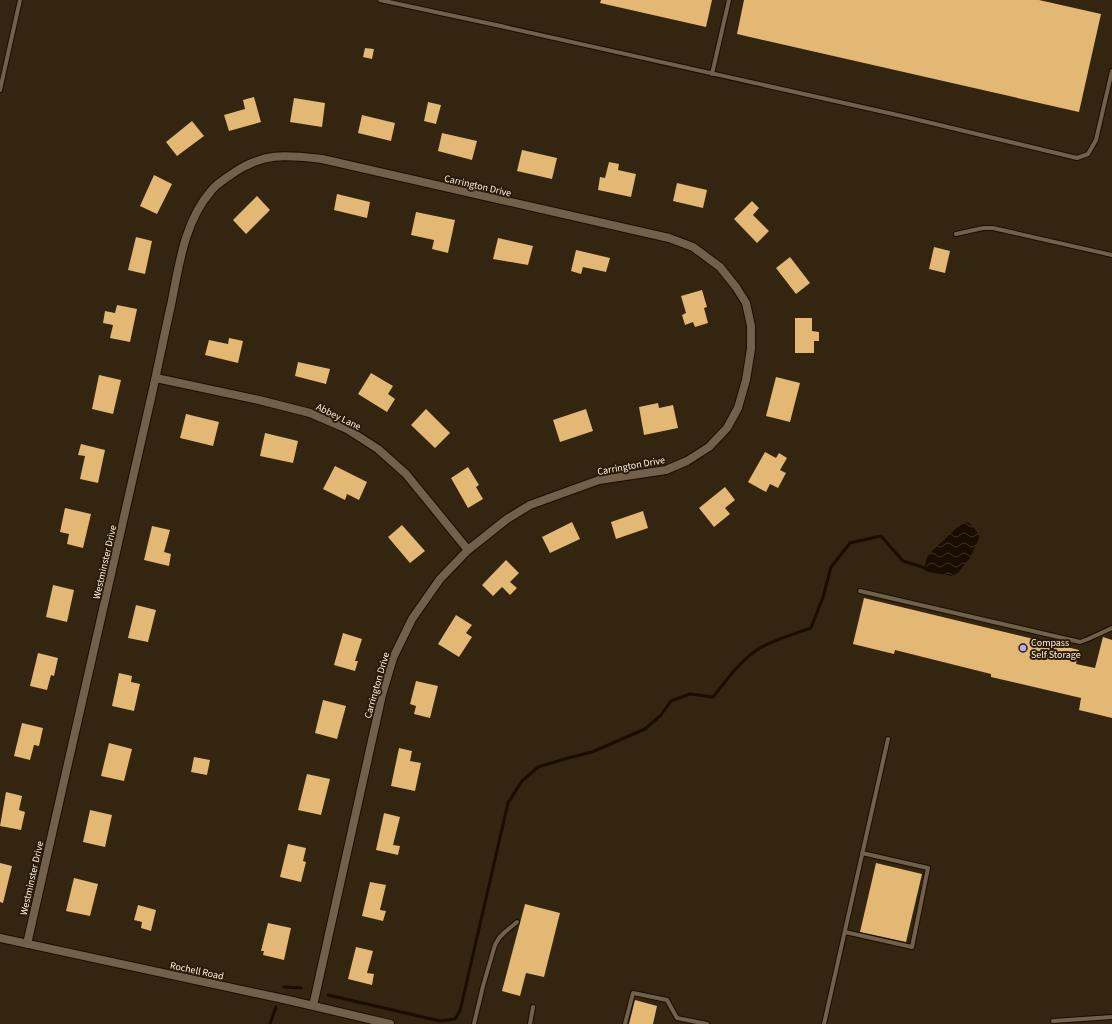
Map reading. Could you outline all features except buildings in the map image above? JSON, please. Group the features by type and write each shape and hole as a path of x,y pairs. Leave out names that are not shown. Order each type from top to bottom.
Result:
{"street":[{"name":"Carrington Drive","path":"212,189 244,166 264,158 290,155 322,159 669,238 693,247 720,267 736,287 746,303 752,326 746,380 738,408 727,428 709,447 687,461 666,470 599,480 530,505 507,519 468,550 440,579 412,619 393,658 382,695 313,1006"},
{"name":"Westminster Drive","path":"27,944 156,378 179,263 186,238 200,207 212,189"},
{"name":"Abbey Lane","path":"156,378 259,400 310,413 347,430 378,449 406,474 468,550"},
{"name":"Rochell Road","path":"0,938 390,1024"}],"lane":[{"path":"0,90 20,0"},
{"path":"380,0 504,26 1077,158 1088,154 1096,140 1112,71"},
{"path":"712,74 729,0"},
{"path":"956,234 983,228 993,228 1112,255"},
{"path":"860,591 1080,642 1088,640 1112,628"},
{"path":"824,1024 888,739"},
{"path":"845,932 912,947 928,868 862,853"},
{"path":"474,1024 495,945 499,938 517,922"},
{"path":"625,1024 633,993 667,1000 677,1018 707,1024"},
{"path":"530,1024 533,1008"},
{"path":"1053,1021 1112,1017"}],"water":[{"path":"965,522 969,523 975,529 979,536 969,559 958,573 951,576 931,573 924,570 927,557 932,551"}],"waterway":[{"path":"328,995 440,1021 455,1019 460,1011 508,803 522,781 538,767 592,752 645,729 661,715 671,701 690,694 713,697 746,658 760,648 772,642 811,628 823,597 831,567 850,543 881,536 903,561 929,569"},
{"path":"284,987 301,988"},
{"path":"270,1024 276,1007"}],"place":[{"name":"Compass Self Storage","path":"1023,648"}]}
